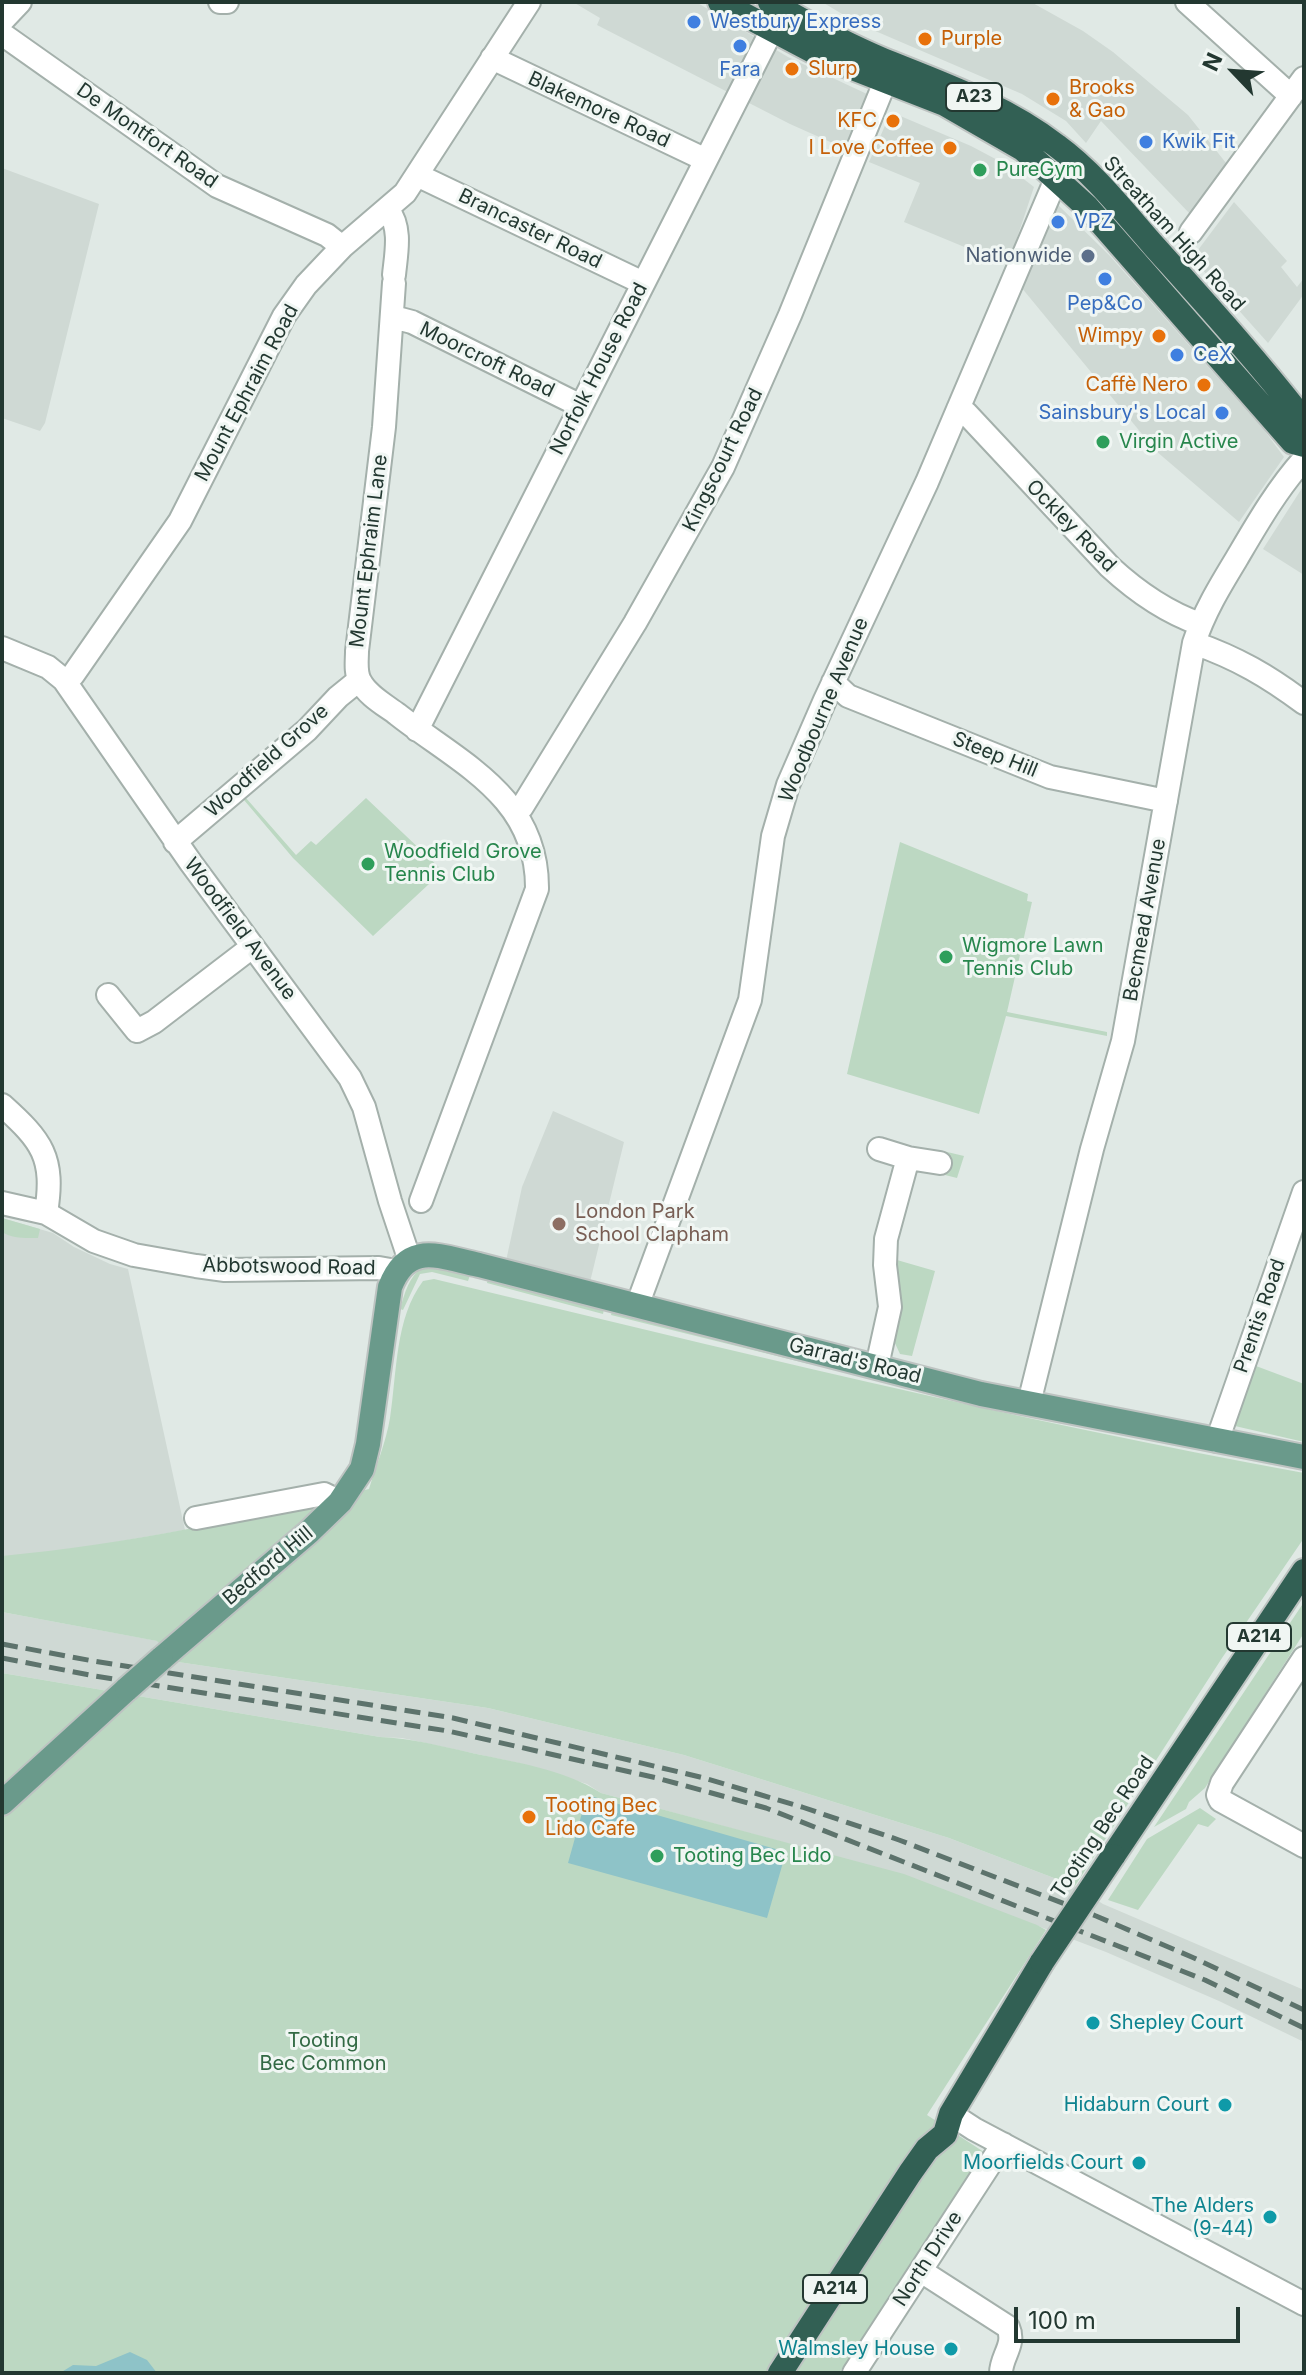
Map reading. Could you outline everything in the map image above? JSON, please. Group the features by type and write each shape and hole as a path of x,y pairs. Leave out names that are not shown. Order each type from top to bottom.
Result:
{"highway":[{"name":"Streatham High Road","path":"720,2 774,14 954,87 1057,145 1087,172 1175,269 1270,377 1304,421"},
{"name":"Streatham High Road","path":"774,14 885,82 945,104 1023,149 1079,199 1293,442 1304,445"},
{"name":"Tooting Bec Road","path":"780,2373 927,2149 945,2134 951,2115 1042,1962 1302,1579"}],"main road":[{"name":"Garrad's Road","path":"403,1265 433,1255 981,1394 1304,1457"},
{"name":"Bedford Hill","path":"2,1803 340,1502 362,1469 390,1287 403,1265"}],"street":[{"path":"2,21 20,2"},
{"path":"220,2 227,2"},
{"name":"Mount Ephraim Road","path":"64,680 73,675 180,521 284,316 306,285 342,247 405,193 529,2"},
{"path":"1187,2 1298,87 1191,232"},
{"name":"Norfolk House Road","path":"417,730 706,160 774,14"},
{"name":"De Montfort Road","path":"2,34 217,186 327,235 342,247"},
{"name":"Blakemore Road","path":"492,58 706,160"},
{"name":"Kingscourt Road","path":"515,813 522,807 626,636 723,467 785,328 885,82"},
{"name":"Brancaster Road","path":"417,175 643,283"},
{"name":"Woodbourne Avenue","path":"637,1306 750,1000 773,836 795,767 841,689 1056,179"},
{"name":"Mount Ephraim Lane","path":"359,680 357,651 384,427 393,317 397,235 388,210"},
{"name":"Moorcroft Road","path":"393,317 412,322 581,406"},
{"name":"Ockley Road","path":"958,409 966,413 1037,492 1121,577 1178,615 1224,653 1261,671 1303,702"},
{"name":"Becmead Avenue","path":"1029,1403 1092,1149 1123,1041 1197,633 1276,494 1304,459"},
{"name":"Woodfield Avenue","path":"2,648 48,667 64,680 175,842 350,1078 359,1094 403,1265"},
{"path":"359,680 417,730 471,767 506,800 533,847 537,889 421,1201"},
{"name":"Woodfield Grove","path":"175,842 313,724 359,680"},
{"name":"Steep Hill","path":"841,689 1050,777 1166,801"},
{"path":"108,995 137,1031 154,1022 252,947"},
{"path":"2,1105 38,1139 43,1151 48,1176 46,1213"},
{"path":"879,1149 940,1163"},
{"path":"877,1366 890,1307 885,1265 886,1239 908,1158"},
{"name":"Prentis Road","path":"1217,1441 1304,1192"},
{"name":"Abbotswood Road","path":"2,1203 46,1213 94,1241 121,1251 196,1266 225,1270 403,1265"},
{"path":"196,1518 324,1494 340,1502"},
{"path":"1304,1658 1222,1783 1218,1795 1220,1800 1304,1846"},
{"path":"951,2115 1304,2304"},
{"name":"North Drive","path":"854,2373 1003,2144"},
{"path":"921,2271 1008,2327 1012,2335 1011,2343 1000,2367 1001,2373"}],"shaded area":[{"path":"573,2 696,2 788,57 867,94 846,149 790,124 597,25 600,18"},
{"path":"822,2 1031,2 1113,52 1188,115 1226,163 1190,214 1101,121 1086,143 1066,121 1022,94 859,24"},
{"path":"891,112 971,146 1003,163 1034,187 1008,265 904,222 920,183 869,162"},
{"path":"2,168 99,204 45,423 40,431 2,418"},
{"path":"1234,202 1287,261 1281,267 1297,287 1304,278 1304,294 1268,343 1192,258"},
{"path":"1057,204 1109,255 1264,430 1284,457 1239,522 1156,451 1021,287"},
{"path":"1304,485 1304,575 1263,549"},
{"name":"London Park School Clapham","path":"553,1111 624,1142 590,1282 506,1261 522,1187"},
{"path":"2,1218 53,1233 74,1247 128,1269 185,1530 2,1562"},
{"path":"2,1612 158,1641 178,1662 488,1708 684,1755 949,1838 1075,1886 1103,1904 1304,1990 1304,2042 1106,1952 904,1875 601,1793 587,1784 523,1764 402,1738 380,1737 2,1673"}],"green space":[{"name":"Woodfield Grove Tennis Club","path":"246,798 296,855 311,841 316,845 366,798 443,871 373,936 293,858 244,800"},
{"name":"Wigmore Lawn Tennis Club","path":"900,842 1028,894 1027,901 1032,902 1007,1012 1107,1032 1107,1036 1006,1016 979,1114 847,1074"},
{"path":"943,1151 964,1156 957,1178 937,1173"},
{"path":"2,1218 40,1229 38,1238 15,1237 2,1232"},
{"path":"897,1260 935,1271 912,1356 900,1354 893,1339 900,1301"},
{"path":"423,1266 471,1272 468,1281 432,1272 420,1274 403,1310 400,1309 411,1280"},
{"path":"488,1278 604,1309 603,1314 487,1283"},
{"path":"434,1279 977,1407 1304,1473 1304,1538 1222,1658 1075,1886 949,1838 684,1755 488,1708 178,1662 157,1641 2,1612 2,1556 95,1545 187,1529 369,1489 388,1427 407,1312 423,1281"},
{"path":"612,1311 809,1361 809,1364 611,1315"},
{"path":"1256,1366 1304,1384 1304,1442 1235,1426"},
{"path":"1304,1602 1304,1633 1205,1788 1189,1802 1186,1809 1154,1827"},
{"name":"Tooting Bec Common","path":"2,1673 415,1741 538,1767 571,1778 601,1793 904,1874 1037,1925 1046,1930 927,2115 990,2156 839,2373 2,2373"},
{"path":"1200,1808 1216,1819 1208,1827 1198,1824 1138,1910 1108,1900 1147,1839"}],"water":[{"path":"587,1795 786,1852 767,1918 568,1863"},
{"path":"130,2352 147,2360 157,2373 60,2373 73,2365 96,2366"}],"railway":[{"path":"2,1644 453,1718 704,1778 899,1840 1096,1916 1304,2010"},
{"path":"2,1658 95,1676 448,1731 657,1778 766,1808 1205,1980 1304,2028"}],"place":[{"name":"Westbury Express","path":"694,22"},
{"name":"Purple","path":"925,39"},
{"name":"Fara","path":"740,46"},
{"name":"Slurp","path":"792,69"},
{"name":"Brooks & Gao","path":"1053,99"},
{"name":"KFC","path":"893,121"},
{"name":"Kwik Fit","path":"1146,142"},
{"name":"I Love Coffee","path":"950,148"},
{"name":"PureGym","path":"980,170"},
{"name":"VPZ","path":"1058,222"},
{"name":"Nationwide","path":"1088,256"},
{"name":"Pep&Co","path":"1105,279"},
{"name":"Wimpy","path":"1159,336"},
{"name":"CeX","path":"1177,355"},
{"name":"Caffè Nero","path":"1204,385"},
{"name":"Sainsbury's Local","path":"1222,413"},
{"name":"Virgin Active","path":"1103,442"},
{"name":"Woodfield Grove Tennis Club","path":"368,864"},
{"name":"Wigmore Lawn Tennis Club","path":"946,957"},
{"name":"London Park School Clapham","path":"559,1224"},
{"name":"Tooting Bec Lido Cafe","path":"529,1817"},
{"name":"Tooting Bec Lido","path":"657,1856"},
{"name":"Shepley Court","path":"1093,2023"},
{"name":"Hidaburn Court","path":"1225,2105"},
{"name":"Moorfields Court","path":"1139,2163"},
{"name":"The Alders (9-44)","path":"1270,2217"},
{"name":"Walmsley House","path":"951,2349"}]}
